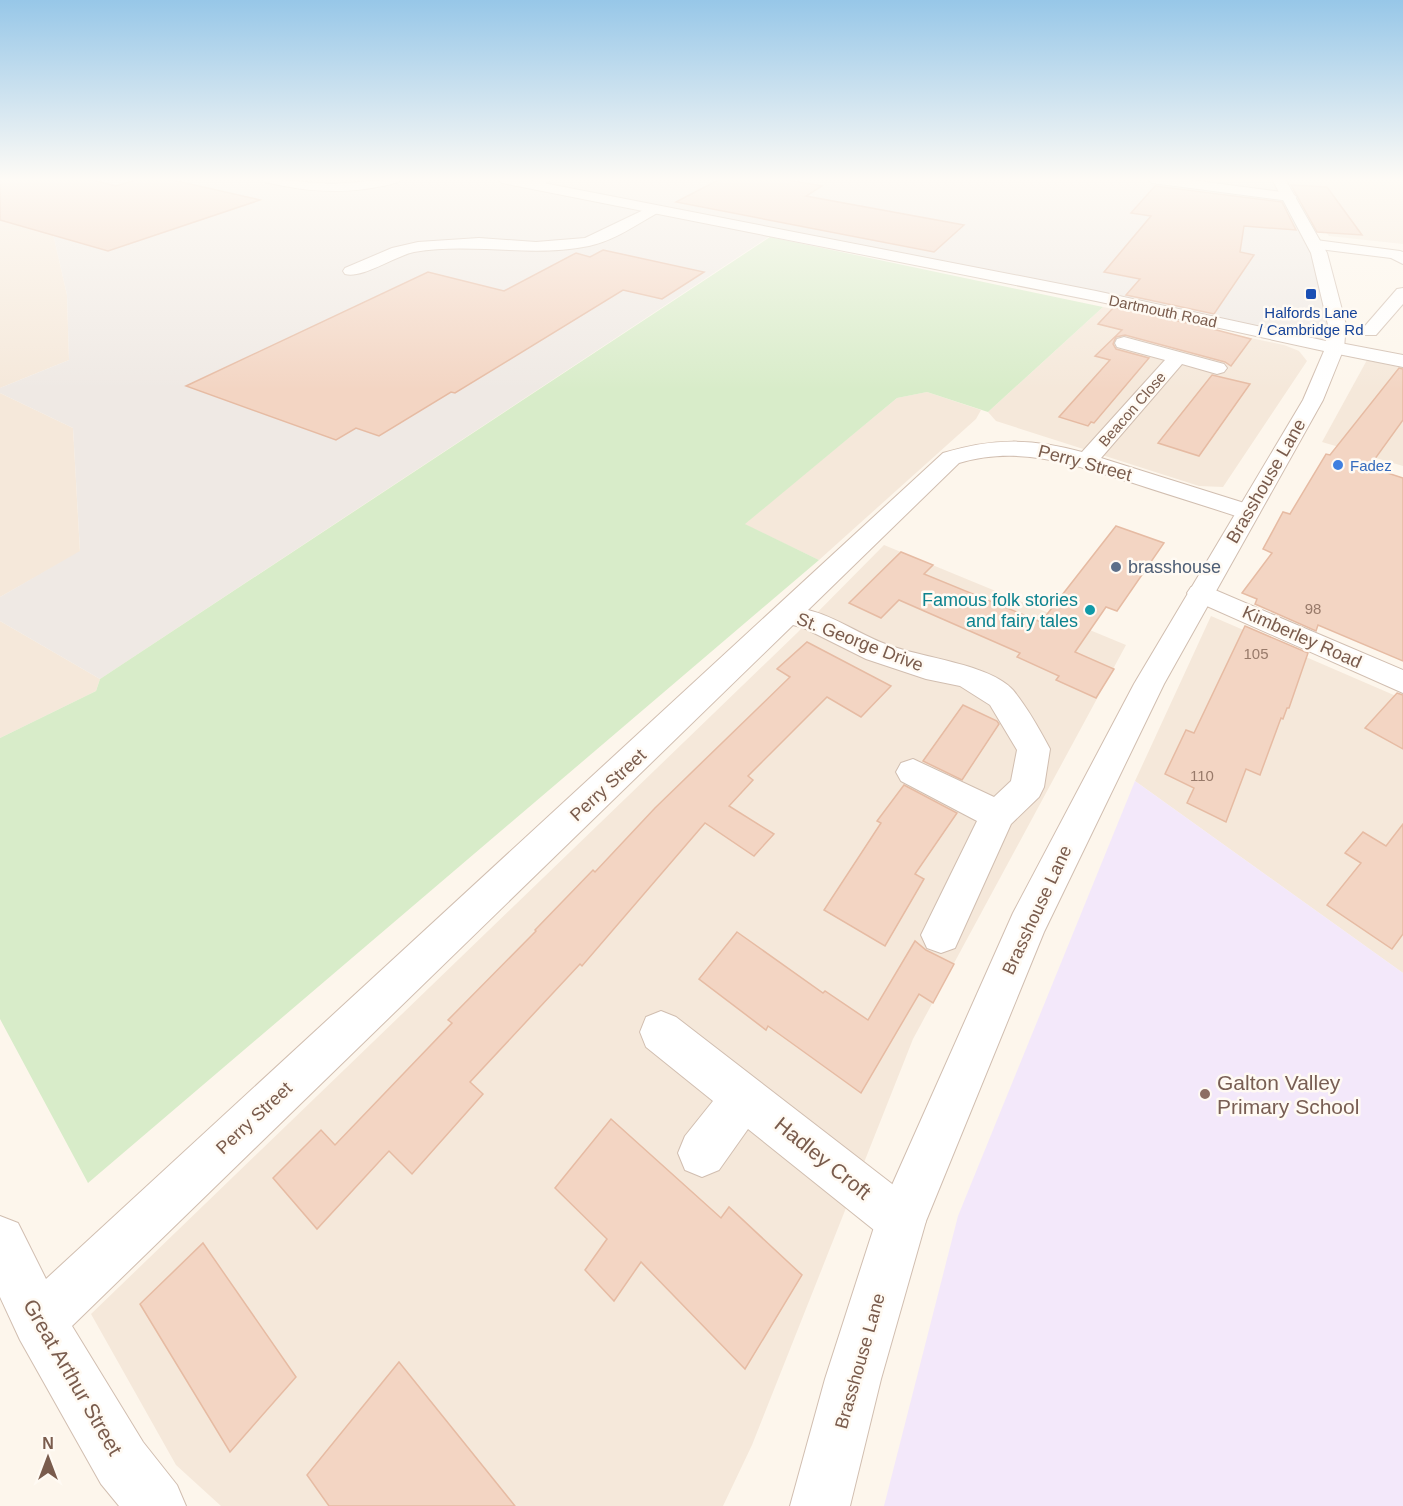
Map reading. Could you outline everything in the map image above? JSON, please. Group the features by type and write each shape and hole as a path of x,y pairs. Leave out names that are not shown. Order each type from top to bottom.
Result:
{"street":[{"path":"390,249 397,251"},
{"path":"351,271 397,251 408,249"},
{"name":"Dartmouth Road","path":"859,249 1096,296 1403,362"},
{"path":"1317,249 1337,325 1335,348"},
{"path":"1321,249 1400,255"},
{"path":"1371,331 1403,293"},
{"path":"1367,311 1385,315"},
{"name":"Beacon Close","path":"1124,343 1218,368"},
{"name":"Brasshouse Lane","path":"820,1506 853,1378 901,1221 1027,926 1149,684 1313,400 1335,348"},
{"name":"Beacon Close","path":"1087,460 1177,358"},
{"name":"Perry Street","path":"39,1321 951,459 973,450 1000,446 1052,451 1087,460 1248,512"},
{"name":"Kimberley Road","path":"1201,593 1403,682"},
{"name":"St. George Drive","path":"788,614 814,621 876,652 926,668 969,676 1001,697 1034,749 1027,787 998,815 941,935"},
{"path":"913,772 998,815"},
{"name":"Hadley Croft","path":"662,1032 901,1221"},
{"path":"702,1153 745,1096"},
{"name":"Great Arthur Street","path":"0,1241 39,1321 122,1463 156,1506"}],"shaded area":[{"path":"0,249 57,249 67,295 69,360 0,388"},
{"path":"57,249 750,249 100,679 0,621 0,597 80,551 73,428 0,393 0,388 69,360 67,295"},
{"path":"859,249 1317,249 1335,348"},
{"path":"1103,307 1284,345 1299,351 1307,361 1223,487 1199,486 996,421 988,412"},
{"path":"1367,360 1403,368 1403,466 1322,442"},
{"path":"927,392 981,410 976,419 819,560 744,524 897,398"},
{"path":"0,393 73,428 80,552 0,597"},
{"path":"884,545 1126,645 913,1039 752,1445 723,1506 221,1506 176,1465 91,1314 797,633"},
{"path":"1211,616 1403,699 1403,973 1135,781"},
{"path":"0,621 100,679 96,691 0,738"},
{"name":"Galton Valley Primary School","path":"1135,781 1403,973 1403,1506 884,1506 958,1216"}],"green space":[{"path":"751,249 828,249 1103,307 988,412 927,392 897,398 745,524 819,560 88,1183 0,1019 0,738 96,691 100,679"}],"building":[{"path":"920,249 937,249 934,252"},
{"path":"1123,249 1240,249 1240,252 1254,255 1214,314 1126,295 1140,279 1104,272"},
{"path":"603,250 704,272 662,299 623,290 455,393 451,392 379,436 356,428 336,440 186,386 428,272 504,291 576,253 590,257"},
{"path":"1114,307 1251,339 1231,366 1225,362 1125,335 1116,337 1113,344 1116,349 1149,358 1094,423 1091,422 1088,426 1059,417 1110,360 1095,356 1122,330 1098,324"},
{"path":"1399,368 1403,369 1403,420 1369,467 1403,478 1403,661 1318,625 1316,631 1255,604 1257,599 1242,593 1272,553 1263,549 1283,512 1290,514 1326,454 1330,455"},
{"path":"1212,375 1250,384 1199,456 1158,443"},
{"path":"1116,526 1164,543 1117,611 1106,607 1075,652 1114,669 1096,698 1056,680 1059,676 1017,657 1020,653 899,600 881,618 849,603 901,552 933,565 924,574 1041,622"},
{"path":"1245,626 1308,653 1289,708 1283,719 1281,718 1260,775 1246,769 1226,822 1187,803 1194,788 1165,774 1186,730 1194,733"},
{"path":"807,642 891,686 861,717 827,697 748,776 753,780 729,806 774,834 754,856 705,823 582,966 580,964 470,1082 483,1094 412,1174 389,1151 317,1229 273,1178 321,1130 335,1145 452,1023 448,1020 593,870 595,872 655,808 790,677 777,669"},
{"path":"1397,693 1403,695 1403,749 1365,728"},
{"path":"963,705 999,724 962,780 923,761"},
{"path":"904,785 957,813 915,874 924,879 885,946 824,910 881,823 877,821"},
{"path":"1403,824 1403,934 1392,949 1327,905 1361,863 1345,853 1363,832 1386,846"},
{"path":"737,932 823,993 825,991 868,1020 915,941 926,950 954,964 933,1003 919,994 861,1093 768,1026 766,1030 699,979"},
{"path":"611,1119 721,1218 729,1207 802,1275 745,1369 641,1262 614,1301 585,1270 607,1239 555,1188"},
{"path":"203,1243 296,1377 230,1452 140,1304"},
{"path":"399,1362 515,1506 329,1506 307,1475"}],"place":[{"name":"Halfords Lane / Cambridge Rd","path":"1311,294"},
{"name":"Fadez","path":"1338,465"},
{"name":"brasshouse","path":"1116,567"},
{"name":"Famous folk stories and fairy tales","path":"1090,610"},
{"name":"Galton Valley Primary School","path":"1205,1094"}]}
